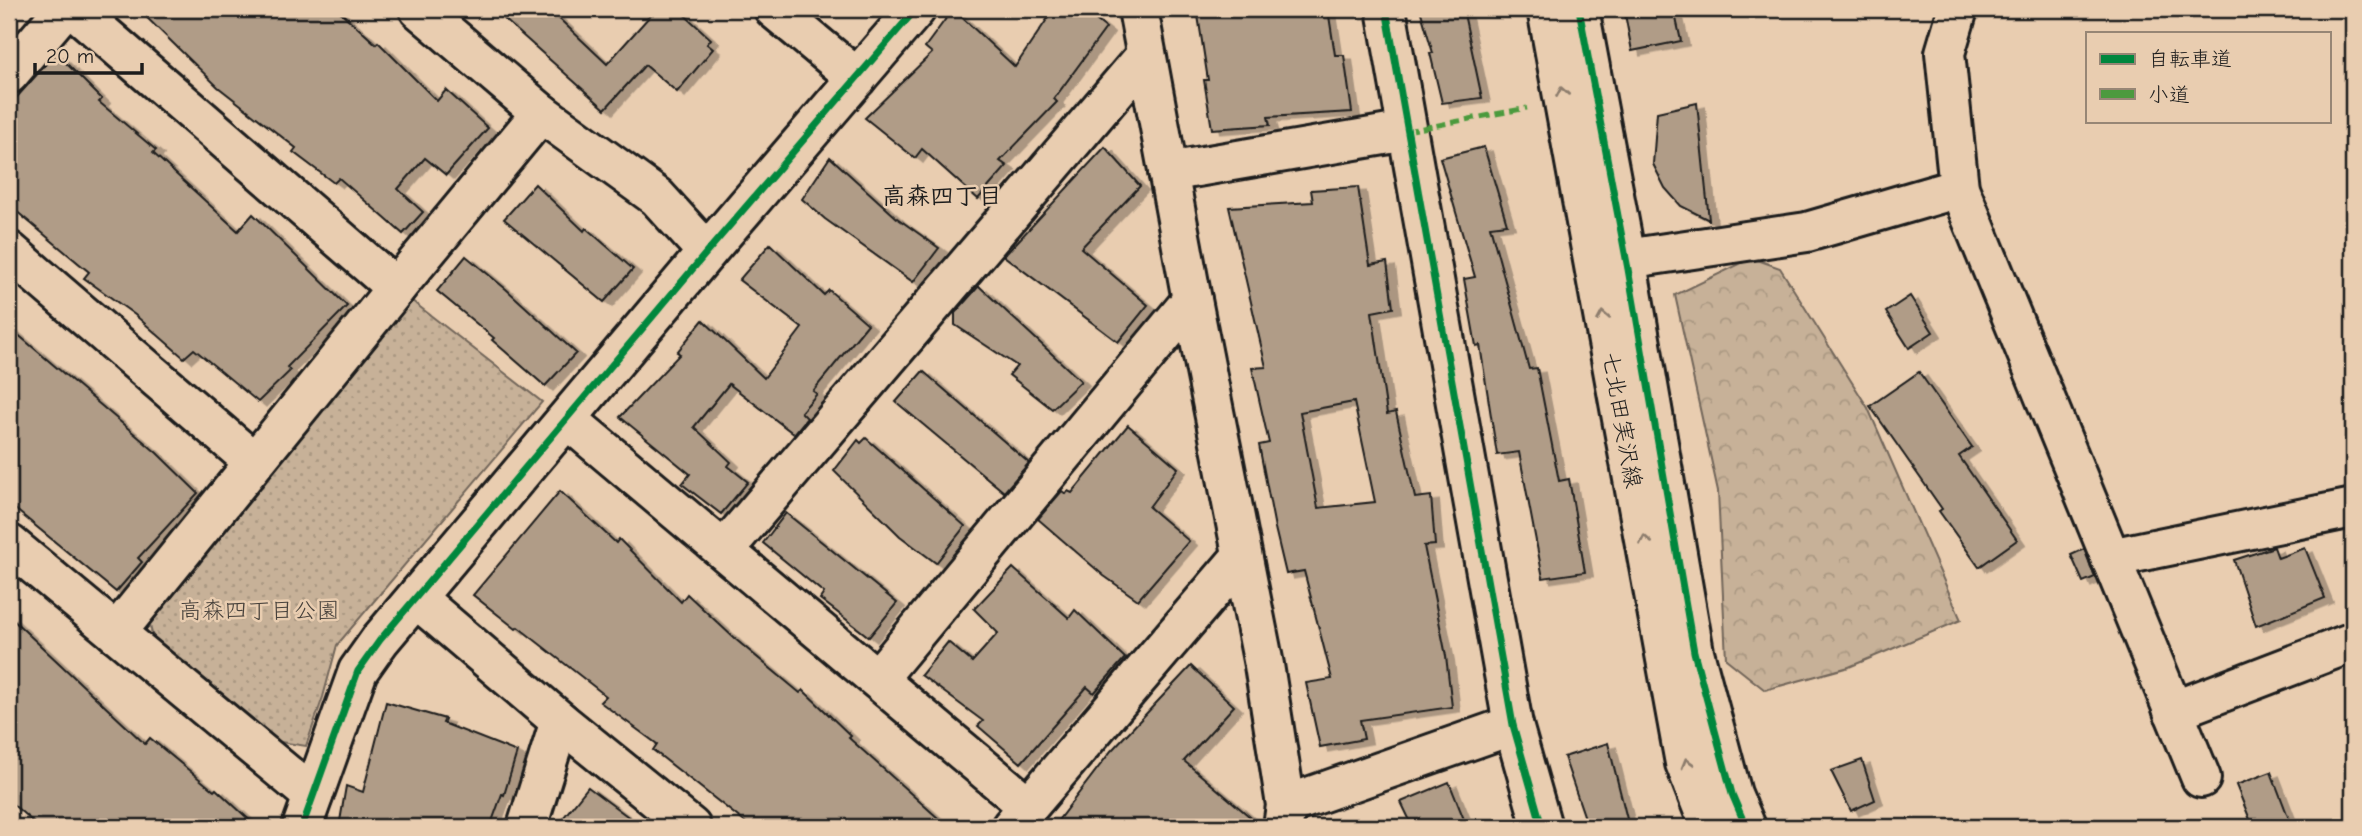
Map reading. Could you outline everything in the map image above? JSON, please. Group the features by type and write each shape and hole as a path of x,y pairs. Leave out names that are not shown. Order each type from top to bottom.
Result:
{"street":[{"path":"9,74 64,9"},
{"path":"74,9 396,288"},
{"path":"419,9 541,113 657,197 706,252"},
{"path":"774,9 858,78"},
{"path":"9,544 116,633 307,812 358,671 380,640 706,252 916,9"},
{"path":"1138,9 1264,665 1285,816 1513,725"},
{"path":"1386,9 1513,725 1542,827"},
{"name":"七北田実沢線","path":"1547,9 1685,763 1710,827"},
{"path":"1579,9 1626,259 1694,652 1732,794 1746,827"},
{"path":"1958,9 1945,53 1959,188 2201,778"},
{"path":"724,550 1146,55"},
{"path":"116,633 541,113"},
{"path":"1168,172 1407,131"},
{"path":"1626,259 1807,232 1959,188"},
{"path":"9,251 254,462"},
{"path":"878,678 1192,300"},
{"path":"567,419 878,678 1020,817 1242,556"},
{"path":"2110,558 2353,508"},
{"path":"416,598 560,721 691,827"},
{"path":"2173,711 2353,642"},
{"path":"527,827 560,721"}],"green space":[{"path":"1752,258 1780,268 1868,408 1961,620 1849,667 1765,690 1726,659 1718,491 1675,295"},
{"name":"高森四丁目公園","path":"407,297 542,402 337,645 306,746 274,741 153,637 146,612"}],"building":[{"path":"138,9 337,9 376,44 378,42 437,101 446,90 488,128 446,175 425,158 398,189 423,212 403,234 339,178 334,183 293,152 296,148 218,87"},
{"path":"493,9 549,9 607,64 656,9 678,9 711,39 707,44 713,49 677,92 645,65 605,109"},
{"path":"953,9 1015,67 1054,9 1082,9 1106,28 1054,99 1057,102 1000,161 1007,166 978,199 922,149 915,158 865,118 932,53 925,47"},
{"path":"1197,9 1328,9 1335,55 1344,55 1352,112 1268,117 1270,125 1212,129 1204,80 1208,80"},
{"path":"1420,9 1463,9 1482,98 1442,103 1430,53 1433,53"},
{"path":"1624,9 1674,9 1681,41 1632,51"},
{"path":"56,53 102,99 99,102 156,150 153,153 238,231 253,214 347,306 287,367 290,371 258,402 194,349 184,358 135,315 84,278 89,272 9,205 9,106"},
{"path":"1697,103 1709,220 1681,206 1665,188 1653,164 1657,112"},
{"path":"1105,147 1140,186 1081,248 1148,305 1118,342 1004,256"},
{"path":"1484,147 1507,224 1490,226 1529,369 1537,368 1559,481 1569,479 1585,572 1543,578 1519,452 1497,455 1480,345 1476,346 1464,279 1475,277 1440,158"},
{"path":"830,157 897,218 939,248 913,282 825,219 802,199"},
{"path":"535,184 584,231 586,228 633,269 604,302 504,219"},
{"path":"1358,187 1370,265 1387,262 1393,308 1372,312 1387,414 1396,412 1415,498 1431,496 1435,545 1424,546 1446,656 1452,707 1360,720 1364,739 1320,747 1306,683 1332,679 1304,571 1286,574 1275,528 1259,445 1269,443 1252,368 1266,367 1229,207 1313,202 1311,190","holes":["1354,402 1375,502 1318,508 1300,412"]},
{"path":"770,244 824,295 829,290 868,324 813,391 817,394 801,412 807,418 794,434 729,384 694,427 731,462 728,466 748,482 721,514 682,484 690,474 620,417 680,354 677,352 703,320 764,378 802,328 739,280"},
{"path":"466,256 576,353 545,386 492,340 494,338 437,291"},
{"path":"979,286 1081,381 1052,409 1009,375 1017,366 955,325 955,313"},
{"path":"1910,296 1933,332 1909,348 1886,312"},
{"path":"9,327 157,453 198,493 138,558 142,562 116,592 9,504"},
{"path":"923,371 1029,463 1004,492 896,402"},
{"path":"1919,372 1972,447 1959,456 2017,540 1979,567 1870,406"},
{"path":"1128,425 1178,468 1149,507 1189,541 1138,600 1104,576 1038,519 1062,491 1066,494 1068,491 1072,493"},
{"path":"866,438 965,526 936,563 900,536 834,471 858,440 861,443"},
{"path":"560,491 616,543 619,539 681,602 687,594 734,638 800,693 803,690 851,736 849,738 948,827 751,827 653,750 657,744 600,702 606,696 473,595"},
{"path":"786,513 897,603 869,637 820,599 824,593 763,543"},
{"path":"2274,547 2278,558 2305,548 2325,598 2256,626 2234,560"},
{"path":"2084,549 2095,577 2083,582 2071,555"},
{"path":"1013,568 1069,618 1075,610 1125,658 1094,693 1087,687 1021,763 978,726 983,721 921,675 948,642 972,662 998,633 974,609"},
{"path":"9,616 145,744 150,738 214,791 216,789 257,827 39,827 9,801"},
{"path":"1191,666 1234,706 1184,761 1262,827 1053,827 1111,751"},
{"path":"386,702 445,719 443,723 517,752 504,795 502,794 490,827 339,827 346,786 363,792"},
{"path":"1608,743 1629,827 1588,827 1564,757"},
{"path":"1862,760 1875,800 1851,811 1831,771"},
{"path":"2271,772 2292,827 2253,827 2236,785"},
{"path":"1449,782 1467,827 1413,827 1401,802"},
{"path":"588,787 642,827 556,827"}],"marked path":[{"path":"1407,131 1527,108"}],"cycle path":[{"path":"302,827 358,671 380,640 916,9"},
{"path":"1386,9 1513,725 1542,827"},
{"path":"1579,9 1628,269 1694,652 1732,794 1746,827"}],"district":[{"name":"高森四丁目","path":"942,196"}]}
